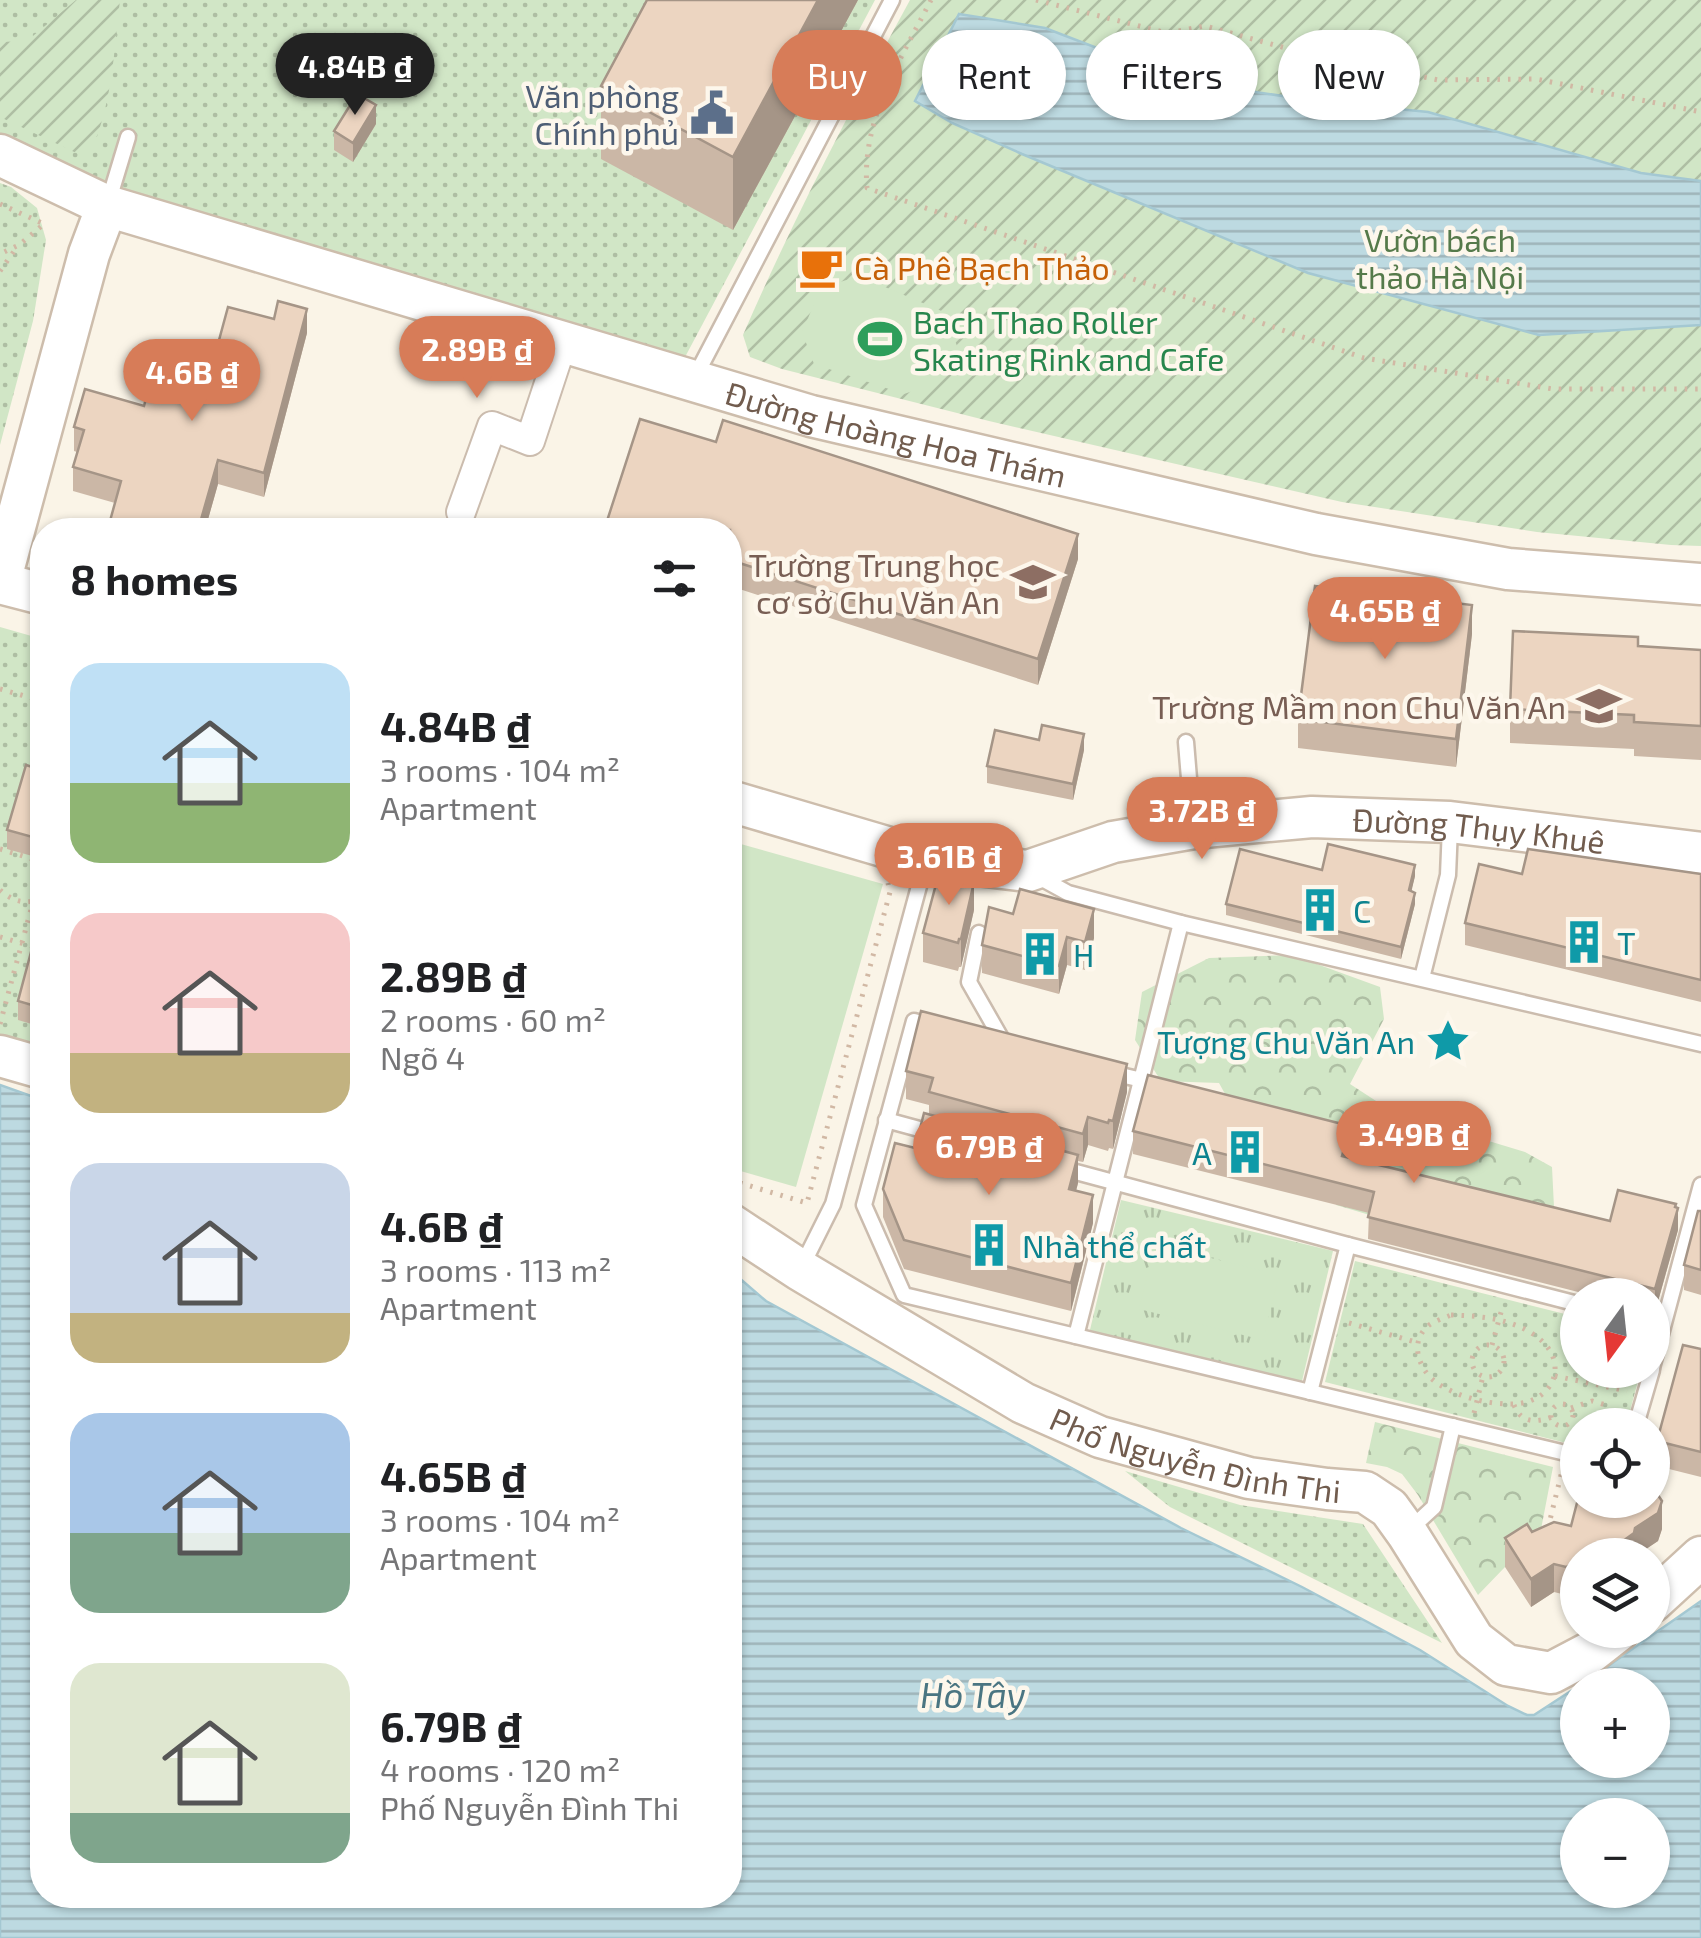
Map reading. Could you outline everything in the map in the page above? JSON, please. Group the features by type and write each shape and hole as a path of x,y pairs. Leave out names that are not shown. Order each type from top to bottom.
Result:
{"main road":[{"name":"Đường Hoàng Hoa Thám","path":"0,156 107,206 812,416 1316,534 1508,569 1701,584"},
{"path":"30,591 0,582 89,254 107,206"},
{"name":"Đường Thụy Khuê","path":"742,805 927,859 1028,871 1113,842 1194,828 1312,817 1450,822 1701,853"},
{"path":"0,1056 30,1065"},
{"name":"Phố Nguyễn Đình Thi","path":"742,1232 1023,1403 1100,1437 1249,1478 1365,1492 1389,1508 1474,1640 1506,1666 1551,1673 1596,1648"},
{"path":"1670,1585 1701,1557"}],"street":[{"path":"461,512 492,426 530,441 564,341"}],"lane":[{"path":"694,380 892,0"},
{"path":"107,206 128,137"},
{"path":"1186,742 1194,828"},
{"path":"1422,978 1448,875 1450,822"},
{"path":"800,1270 833,1204 927,859"},
{"path":"1028,871 1068,893 1181,923 1701,1044"},
{"path":"1076,1336 1181,923"},
{"path":"979,933 969,982 1006,1045"},
{"path":"951,1031 914,1021 864,1205 904,1295 1560,1451"},
{"path":"988,1040 1024,1050"},
{"path":"1093,1068 1142,1080"},
{"path":"886,1120 944,1136"},
{"path":"1039,1162 1560,1299"},
{"path":"1670,1285 1701,1185"},
{"path":"1310,1392 1348,1246"},
{"path":"1641,1408 1647,1388"},
{"path":"1407,1532 1434,1507 1453,1426"}],"path":[{"path":"932,0 885,89 865,162 868,188 1364,358 1553,389 1701,389"},
{"path":"1036,0 1168,33 1205,26 1293,50 1438,80 1536,79 1701,112"},
{"path":"0,204 44,224 19,245 0,271"},
{"path":"0,254 19,245"},
{"path":"0,688 30,697"},
{"path":"0,850 30,859"},
{"path":"742,1184 807,1204 890,892 886,878"},
{"path":"0,890 16,901 30,902"},
{"path":"0,1024 30,913"},
{"path":"0,937 30,945"},
{"path":"1492,1345 1505,1299"},
{"path":"1451,1316 1499,1320 1536,1335 1552,1351 1555,1376 1541,1397 1514,1404 1477,1400 1436,1382 1422,1367 1418,1342 1423,1330 1433,1323 1451,1316"},
{"path":"1329,1318 1418,1342"},
{"path":"1492,1345 1503,1353 1504,1364 1499,1374 1478,1374 1472,1366 1473,1355 1480,1347 1492,1345"},
{"path":"1477,1400 1484,1376"},
{"path":"1555,1376 1645,1394"},
{"path":"1560,1425 1552,1417 1558,1405 1571,1408 1592,1401 1608,1408"},
{"path":"1514,1404 1517,1414 1526,1420 1552,1417"},
{"path":"1546,1535 1560,1491"}],"green space":[{"path":"0,0 875,0 859,30 772,30 772,120 811,120 684,359 124,199 0,142"},
{"path":"76,0 120,0 107,101 87,158 0,117 0,42 27,41"},
{"name":"Vườn bách thảo Hà Nội","path":"910,0 1701,0 1701,546 1537,532 1342,502 989,421 782,369 750,357 743,335 847,120 902,120 902,30 894,30"},
{"path":"0,183 37,208 46,240 33,321 0,445"},
{"name":"Bach Thao Roller Skating Rink and Cafe","path":"859,276 944,312 957,346 940,382 904,394 814,364 802,332 821,288"},
{"path":"0,627 30,636 30,1051 0,1042"},
{"path":"742,844 883,884 796,1187 742,1171"},
{"path":"1292,955 1380,987 1384,1019 1350,1084 1393,1112 1525,1152 1552,1167 1554,1207 1528,1224 1373,1216 1336,1205 1349,1148 1240,1121 1219,1083 1161,1081 1135,1040 1142,992 1209,958"},
{"path":"1121,1200 1333,1251 1301,1385 1089,1334"},
{"path":"1155,1244 1279,1275 1263,1340 1139,1309"},
{"path":"1355,1261 1560,1313 1560,1388 1636,1388 1631,1408 1560,1408 1560,1441 1325,1382"},
{"path":"1375,1422 1553,1467 1538,1545 1505,1567 1478,1595 1402,1474 1366,1463"},
{"path":"1125,1471 1240,1505 1363,1524 1442,1643 1170,1507"}],"water":[{"path":"959,14 1050,30 951,30"},
{"path":"1066,36 1086,44 1086,120 1258,120 1258,92 1278,95 1278,120 1420,120 1420,111 1428,112 1641,173 1701,181 1701,325 1539,335 1308,273 947,120 1066,120"},
{"path":"922,87 922,105 915,101"},
{"name":"Hồ Tây","path":"0,1085 30,1096 30,1908 742,1908 742,1280 766,1301 1181,1528 1420,1650 1508,1706 1534,1715 1560,1698 1560,1778 1670,1778 1670,1668 1605,1668 1634,1648 1670,1648 1670,1623 1701,1601 1701,1938 0,1938"}],"building":[{"path":"647,0 818,0 802,30 772,30 772,85 733,157 601,86"},
{"path":"357,94 376,105 353,143 334,131"},
{"path":"278,301 307,309 264,473 218,460 201,518 111,518 121,481 73,467 84,430 74,427 85,389 144,406 155,364 209,377 228,307 274,319"},
{"path":"640,419 716,442 723,420 1078,534 1038,659 742,564 742,518 608,518"},
{"path":"1315,586 1472,605 1456,739 1298,719"},
{"path":"1513,631 1638,637 1638,646 1701,650 1701,726 1634,722 1634,715 1510,709"},
{"path":"1042,725 1084,734 1073,784 987,766 995,730 1039,740"},
{"path":"26,765 30,766 30,836 7,830"},
{"name":"C","path":"1328,844 1415,865 1409,890 1415,893 1401,947 1226,904 1240,849 1322,870"},
{"path":"1528,849 1701,874 1701,980 1465,923 1479,864 1522,874"},
{"path":"939,873 974,882 958,943 923,933"},
{"path":"1020,889 1094,909 1085,942 1067,937 1059,966 982,945 989,907 1013,914"},
{"path":"30,956 30,1004 18,1001"},
{"path":"921,1011 1127,1064 1113,1121 1088,1117 1083,1134 929,1092 933,1078 906,1071"},
{"path":"1148,1075 1350,1126 1342,1156 1610,1221 1618,1190 1676,1204 1678,1208 1658,1278 1611,1278 1368,1217 1374,1192 1133,1131"},
{"name":"Nhà thể chất","path":"924,1113 1078,1155 1069,1189 1093,1195 1071,1283 904,1240 883,1189 895,1143 915,1148"},
{"path":"1701,1211 1701,1270 1684,1265"},
{"path":"1683,1345 1701,1349 1701,1452 1670,1444 1670,1408 1666,1408"},
{"path":"1573,1518 1650,1518 1627,1538 1560,1538 1560,1566 1554,1564 1531,1579 1505,1538 1527,1524 1532,1532 1554,1522 1571,1526"}],"place":[{"name":"Văn phòng Chính phủ","path":"712,113"},
{"name":"Cà Phê Bạch Thảo","path":"821,267"},
{"name":"Bach Thao Roller Skating Rink and Cafe","path":"880,339"},
{"name":"Trường Trung học cơ sở Chu Văn An","path":"1033,582"},
{"name":"Trường Mầm non Chu Văn An","path":"1599,706"},
{"name":"C","path":"1320,910"},
{"name":"T","path":"1584,942"},
{"name":"H","path":"1040,954"},
{"name":"Tượng Chu Văn An","path":"1448,1041"},
{"name":"A","path":"1245,1152"},
{"name":"Nhà thể chất","path":"989,1245"}]}
